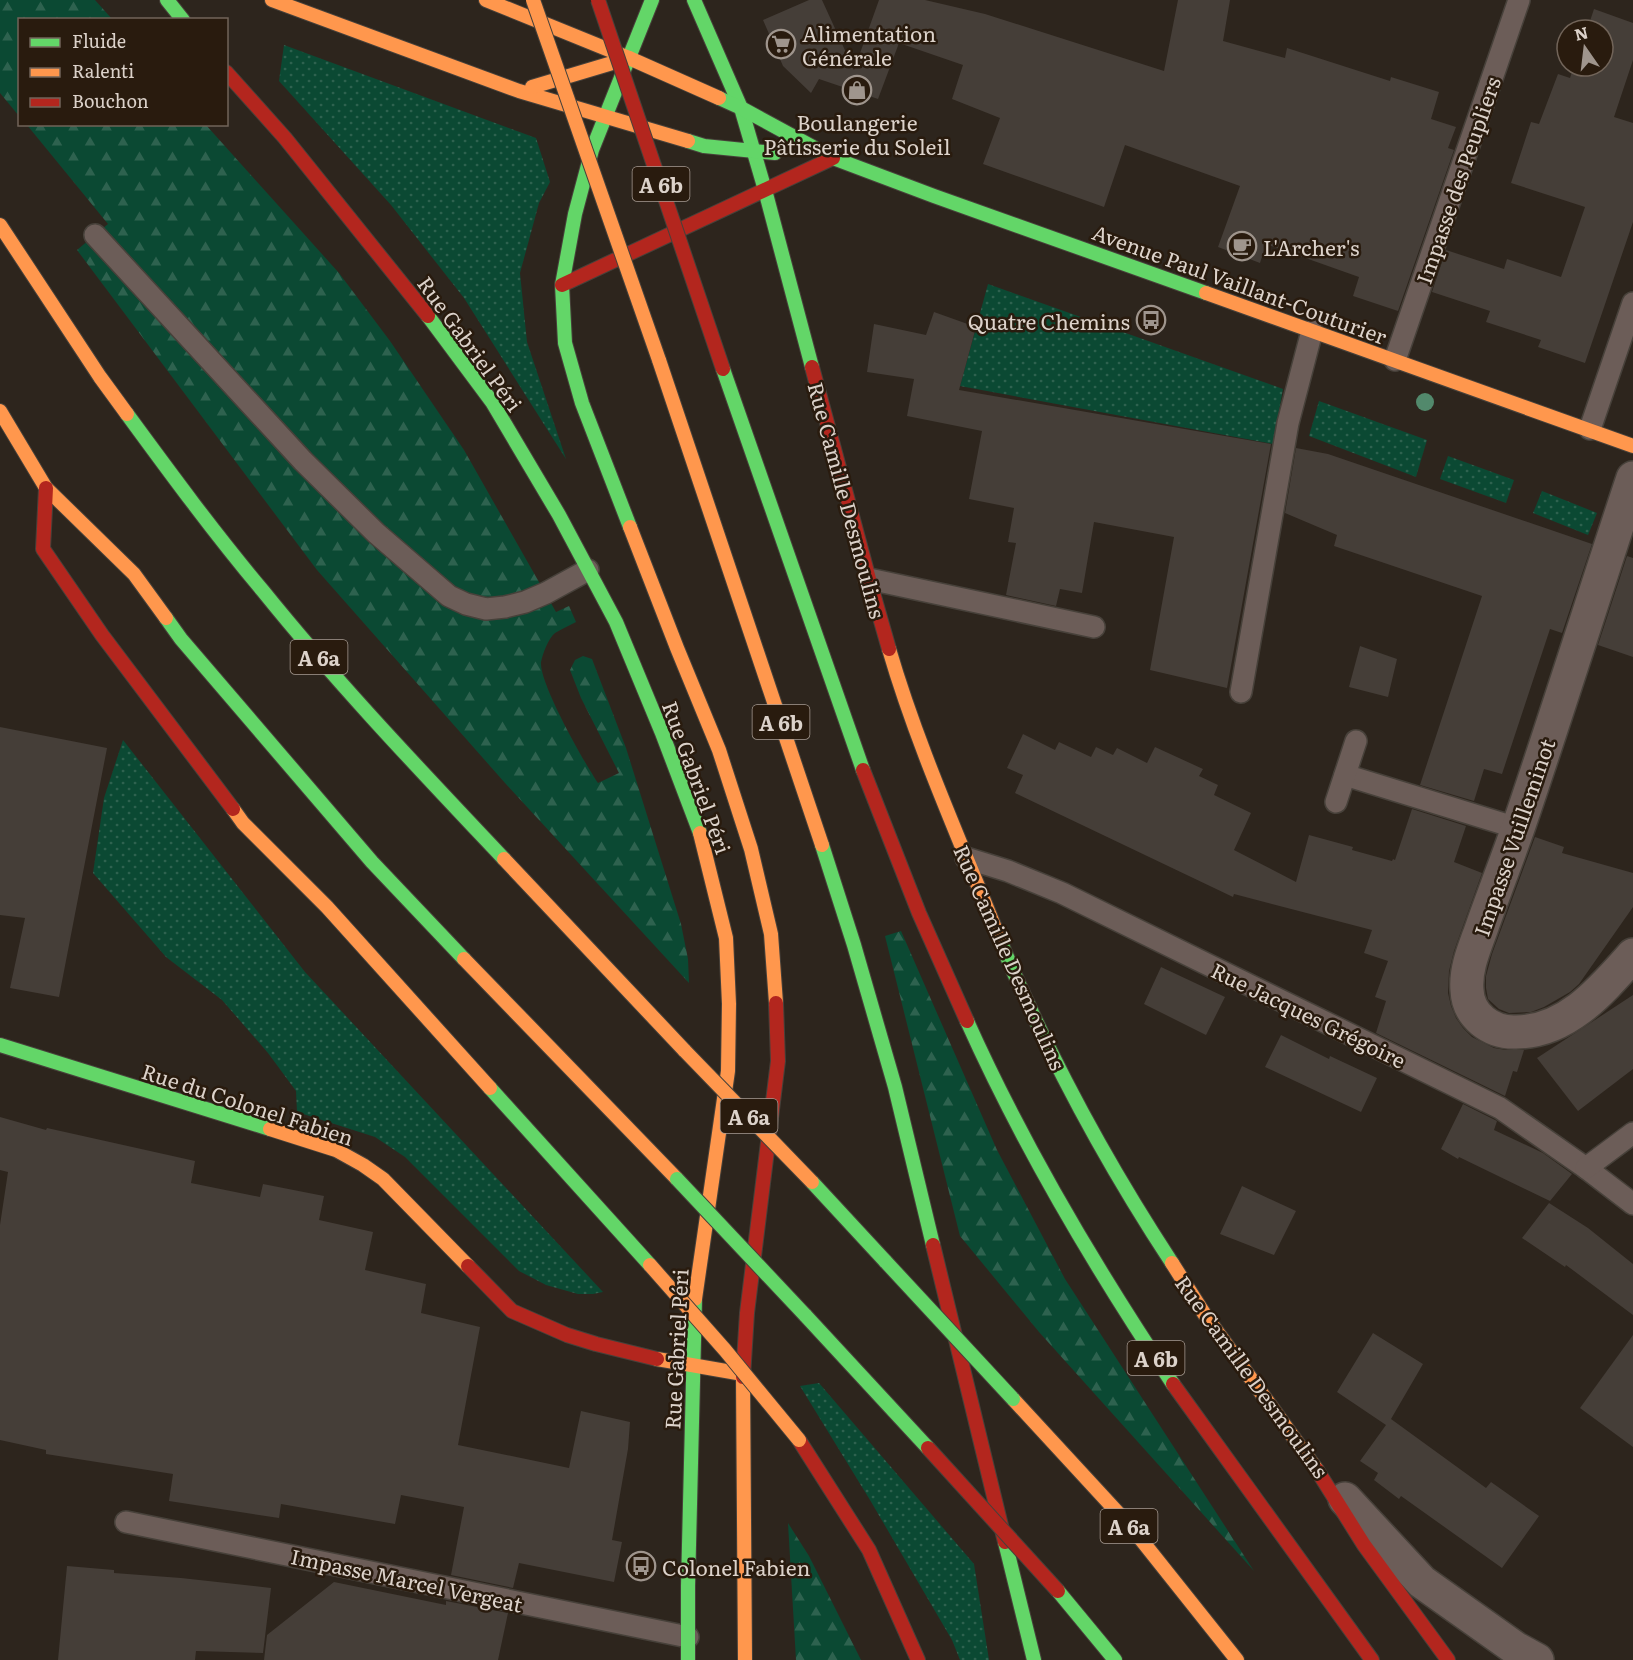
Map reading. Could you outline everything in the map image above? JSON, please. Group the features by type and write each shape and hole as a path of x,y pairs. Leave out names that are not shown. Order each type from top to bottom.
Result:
{"main road":[{"path":"167,0 181,18"},
{"name":"Avenue Paul Vaillant-Couturier","path":"273,0 519,91 704,146 833,158"},
{"name":"Avenue Paul Vaillant-Couturier","path":"486,0 629,58 741,108 833,158 1633,446"},
{"name":"A 6b","path":"533,0 659,360 854,945 892,1076 1034,1660"},
{"name":"A 6b","path":"598,0 854,745 928,933 974,1036 1016,1123 1135,1327 1190,1409 1372,1660"},
{"name":"Rue Gabriel Péri","path":"652,0 592,150 574,214 562,285 565,343 582,403 672,637 719,750 751,849 771,934 778,1061 747,1313 742,1374 745,1660"},
{"path":"694,0 741,108"},
{"path":"519,91 629,58"},
{"name":"Rue Gabriel Péri","path":"228,74 299,156 437,328 492,402 559,515 616,622 700,833 726,938 729,1004 728,1071 694,1306 688,1660"},
{"name":"Rue Camille Desmoulins","path":"741,108 901,689 966,858 1002,944 1039,1026 1115,1171 1205,1315 1317,1470"},
{"path":"562,285 833,158"},
{"name":"A 6a","path":"0,225 100,377 176,481 263,592 336,677 685,1051 812,1182 1131,1527 1237,1660"},
{"path":"0,411 46,488 134,574 181,639 372,862 805,1314 1058,1591 1115,1660"},
{"path":"46,488 43,549 102,635 243,823 327,907 650,1265 799,1440 869,1550 918,1660"},
{"name":"Rue du Colonel Fabien","path":"0,1045 336,1150 383,1179 512,1311 535,1323 618,1351 742,1374"},
{"path":"1317,1470 1364,1545 1448,1660"}],"street":[{"name":"Impasse Vuilleminot","path":"1633,478 1517,828 1469,964 1468,1002 1473,1011 1491,1028 1514,1033 1546,1027 1562,1021 1581,1008 1602,990 1633,955"},
{"name":"Rue Camille Desmoulins","path":"1317,1470 1422,1582 1515,1648 1537,1660"}],"lane":[{"name":"Impasse des Peupliers","path":"1395,360 1519,0"},
{"path":"95,236 303,461 376,533 449,596 466,604 486,609 505,607 546,593 588,570"},
{"path":"1590,429 1633,303"},
{"path":"1241,692 1288,423 1312,331"},
{"path":"869,579 1094,627"},
{"path":"1336,802 1356,741"},
{"path":"1345,775 1517,828"},
{"name":"Rue Jacques Grégoire","path":"966,858 1008,871 1062,893 1500,1108 1633,1204"},
{"path":"1586,1168 1633,1133"},
{"name":"Impasse Marcel Vergeat","path":"126,1522 688,1637"}],"green space":[{"path":"0,0 95,0 111,18 18,18 18,115 0,93"},
{"path":"284,45 536,138 550,182 539,203 520,273 527,342 566,459 464,298 391,205 279,81"},
{"path":"28,126 207,126 339,273 390,341 464,450 556,612 569,606 576,622 555,633 550,639 541,662 542,672 564,723 598,783 619,773 581,698 570,670 575,660 583,656 592,659 626,748 681,924 688,959 689,983 505,783 317,570 77,250 108,224"},
{"path":"988,284 1283,389 1273,444 960,386"},
{"path":"1319,401 1427,440 1416,477 1309,436"},
{"path":"1448,456 1514,480 1506,503 1440,479"},
{"path":"1542,491 1597,513 1588,535 1533,513"},
{"path":"123,740 305,972 603,1292 578,1294 546,1285 519,1271 405,1157 375,1137 297,1112 296,1091 268,1053 222,1000 166,957 93,873 104,798"},
{"path":"901,931 997,1150 1065,1279 1254,1571 1039,1332 960,1236 885,936"},
{"path":"819,1383 974,1564 989,1660 960,1660 952,1640 800,1386"},
{"path":"788,1523 809,1556 861,1660 796,1660"}],"building":[{"path":"809,0 822,0 854,70 879,0 925,0 985,14 1164,71 1178,0 1230,0 1223,41 1285,58 1287,48 1390,81 1391,77 1439,92 1431,119 1456,127 1448,148 1454,150 1398,311 1353,296 1359,277 1266,244 1260,263 1218,247 1240,186 1125,145 1104,207 983,164 1000,118 952,99 963,65 899,43 878,99 819,79 811,93 783,66 763,20"},
{"path":"1594,9 1633,23 1633,60 1614,117 1633,123 1633,222 1585,363 1538,347 1541,340 1486,322 1490,311 1432,292 1446,250 1504,269 1507,259 1561,277 1585,207 1511,183 1531,122 1539,124 1556,78 1615,78 1615,18 1591,18"},
{"path":"934,312 976,327 959,390 1271,444 1227,688 1150,670 1174,537 1094,522 1082,593 1060,589 1056,606 1006,595 1016,543 1008,542 1014,508 969,499 982,431 907,416 914,379 867,372 874,324 926,335"},
{"path":"1296,448 1328,454 1592,544 1562,633 1550,629 1502,774 1484,769 1474,801 1420,785 1482,596 1334,546 1337,535 1285,513"},
{"path":"1627,556 1633,558 1633,657 1598,645"},
{"path":"1360,646 1397,659 1388,697 1349,687"},
{"path":"0,727 107,748 59,997 10,988 25,918 0,915"},
{"path":"1023,734 1055,750 1059,742 1091,757 1096,747 1113,755 1117,748 1147,763 1155,747 1203,769 1199,776 1218,785 1214,795 1251,813 1234,850 1296,882 1309,835 1392,861 1395,860 1412,809 1466,826 1454,862 1482,873 1454,951 1449,971 1448,993 1456,1018 1472,1037 1494,1048 1524,1050 1517,1072 1513,1071 1505,1096 1376,1033 1386,1001 1375,997 1388,961 1364,953 1372,930 1234,894 1233,897 1015,793 1023,775 1007,768"},
{"path":"1535,837 1564,847 1562,853 1633,873 1633,907 1579,984 1570,992 1531,1012 1509,1013 1499,1009 1488,999 1486,976"},
{"path":"1161,967 1225,997 1206,1035 1144,1004"},
{"path":"1633,995 1633,1069 1578,1111 1537,1058"},
{"path":"1281,1035 1329,1059 1330,1056 1377,1078 1361,1112 1265,1067"},
{"path":"1463,1104 1497,1121 1494,1130 1543,1153 1572,1174 1550,1201 1441,1149"},
{"path":"0,1117 46,1130 47,1128 195,1161 191,1183 260,1197 263,1184 324,1196 319,1220 373,1232 365,1270 426,1284 421,1313 480,1327 458,1445 569,1468 581,1411 630,1422 628,1449 612,1540 622,1542 614,1582 519,1563 513,1588 451,1575 464,1507 401,1495 395,1524 281,1504 279,1518 169,1501 173,1474 46,1454 46,1450 0,1440 0,1225 8,1172 0,1170"},
{"path":"1242,1186 1296,1211 1274,1255 1220,1234"},
{"path":"1549,1203 1588,1228 1633,1264 1633,1315 1566,1265 1565,1267 1522,1238"},
{"path":"1373,1333 1423,1364 1391,1419 1486,1488 1491,1482 1539,1516 1502,1568 1401,1496 1399,1499 1374,1480 1378,1473 1360,1461 1386,1425 1337,1392"},
{"path":"1633,1335 1633,1447 1580,1408"},
{"path":"67,1566 114,1570 114,1573 271,1588 263,1653 196,1651 195,1660 58,1660"},
{"path":"334,1582 446,1605 446,1601 508,1613 498,1660 264,1660 267,1635"}],"traffic: fast":[{"path":"167,0 181,18"},
{"path":"630,527 582,403 565,343 562,285 575,214 592,150 652,0"},
{"path":"694,0 741,108 812,367"},
{"path":"719,98 833,158 1206,293"},
{"path":"688,141 704,146 775,153"},
{"path":"428,316 492,402 559,515 616,622 700,833"},
{"path":"723,369 863,770"},
{"path":"127,414 210,526 292,626 381,727 504,859"},
{"path":"166,618 181,639 372,862 464,959"},
{"path":"822,845 895,1087 933,1245"},
{"path":"999,938 1036,1022 1078,1105 1123,1185 1172,1263"},
{"path":"967,1021 1012,1115 1062,1207 1116,1297 1173,1384"},
{"path":"0,1045 270,1129"},
{"path":"490,1088 650,1265"},
{"path":"677,1179 805,1315"},
{"path":"812,1182 886,1262"},
{"path":"886,1262 1013,1399"},
{"path":"688,1660 695,1299"},
{"path":"805,1315 928,1448"},
{"path":"1005,1542 1034,1660"},
{"path":"1058,1591 1115,1660"}],"traffic: slow":[{"path":"272,0 519,91 688,141"},
{"path":"486,0 629,58 719,98"},
{"path":"533,0 659,360"},
{"path":"532,87 629,58"},
{"path":"0,225 127,414"},
{"path":"1206,293 1633,446"},
{"path":"659,360 822,845"},
{"path":"0,411 46,488 134,574 166,618"},
{"path":"630,527 719,750 751,849 771,934 776,1003"},
{"path":"889,649 927,759 999,938"},
{"path":"233,809 243,823 327,907 490,1088"},
{"path":"695,1299 728,1071 729,1004 726,938 700,833"},
{"path":"504,859 685,1051"},
{"path":"464,959 677,1179"},
{"path":"685,1051 812,1182"},
{"path":"270,1129 336,1150 363,1165 383,1179 468,1266"},
{"path":"1172,1263 1205,1315 1317,1470"},
{"path":"650,1265 725,1350 799,1440"},
{"path":"657,1359 743,1374"},
{"path":"743,1377 745,1660"},
{"path":"1013,1399 1131,1527 1237,1660"}],"traffic: jam":[{"path":"598,0 723,369"},
{"path":"228,74 285,138 428,316"},
{"path":"562,285 833,158"},
{"path":"812,367 889,649"},
{"path":"46,488 43,549 102,635 233,809"},
{"path":"863,770 919,913 967,1021"},
{"path":"743,1377 747,1313 778,1061 776,1003"},
{"path":"933,1245 1005,1542"},
{"path":"468,1266 512,1311 567,1335 657,1359"},
{"path":"1173,1384 1372,1660"},
{"path":"799,1440 869,1550 918,1660"},
{"path":"928,1448 1058,1591"},
{"path":"1317,1470 1364,1545 1448,1660"}],"place":[{"name":"Alimentation Générale","path":"781,44"},
{"name":"Boulangerie Pâtisserie du Soleil","path":"857,90"},
{"name":"L'Archer's","path":"1242,246"},
{"name":"Quatre Chemins","path":"1151,320"},
{"name":"Colonel Fabien","path":"641,1566"}]}
